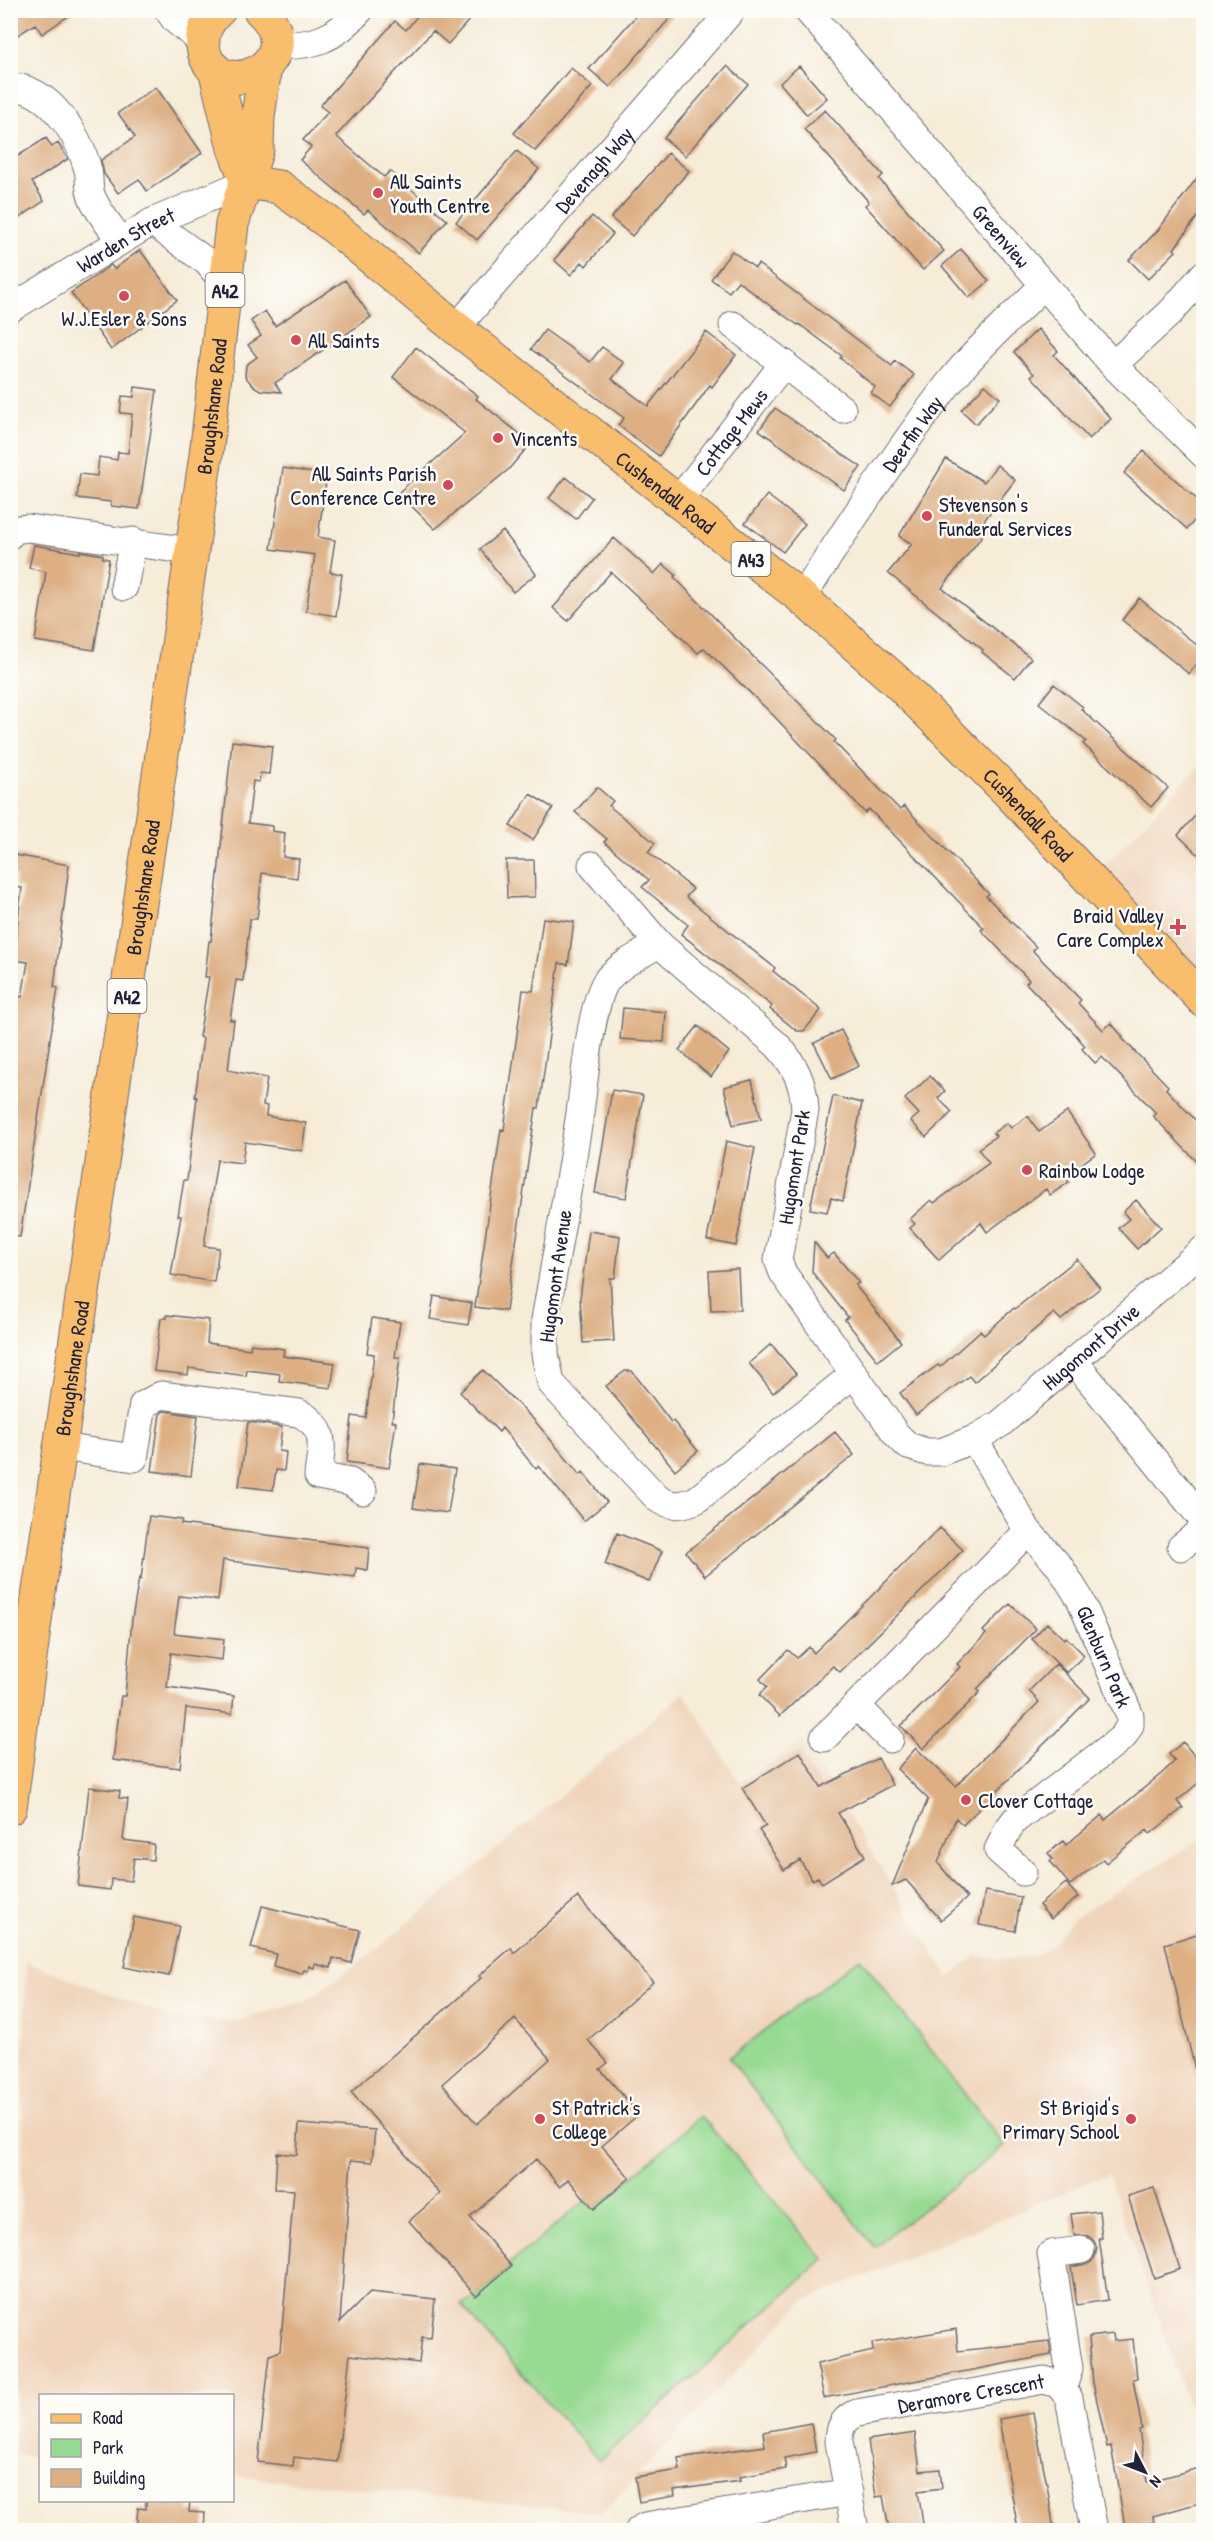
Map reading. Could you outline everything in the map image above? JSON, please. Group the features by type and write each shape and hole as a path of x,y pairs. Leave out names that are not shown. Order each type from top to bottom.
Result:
{"main road":[{"path":"218,11 209,21 209,56 234,148 247,182"},
{"path":"209,56 234,78 245,78 270,32"},
{"name":"Broughshane Road","path":"10,1808 39,1591 62,1447 206,455 232,224 257,149 258,117 270,32"},
{"name":"Cushendall Road","path":"247,182 279,187 329,224 456,328 802,598 895,680 1007,791 1203,1001"}],"street":[{"path":"168,10 209,56"},
{"path":"180,10 196,15 218,11"},
{"path":"270,32 293,46 317,44 350,22 360,10"},
{"name":"Devenagh Way","path":"456,328 732,10"},
{"name":"Greenview","path":"807,10 1113,365 1203,455"},
{"path":"10,87 34,91 58,112 78,146 87,169 92,197 120,240"},
{"name":"Warden Street","path":"10,309 152,222 247,182"},
{"path":"152,222 207,262 225,284"},
{"path":"1113,365 1170,313 1203,274"},
{"name":"Deerfin Way","path":"802,598 946,387 987,341 1044,285"},
{"path":"733,325 842,409"},
{"name":"Cottage Mews","path":"678,501 784,363"},
{"path":"10,535 12,530 28,528 191,551"},
{"path":"124,587 133,542"},
{"name":"Hugomont Park","path":"592,865 659,944 777,1045 791,1060 799,1075 804,1093 805,1110 778,1260 783,1272 896,1434 908,1446 927,1452 940,1452 974,1439"},
{"name":"Hugomont Avenue","path":"659,944 627,963 607,980 601,991 589,1044 580,1114 545,1320 545,1354 551,1383 658,1498 669,1505 678,1506 696,1500 854,1374"},
{"name":"Hugomont Drive","path":"974,1439 1000,1424 1203,1249"},
{"path":"1074,1362 1203,1521"},
{"path":"62,1447 134,1458 143,1405 161,1395 299,1413 313,1420 323,1438 318,1476 350,1482 363,1491"},
{"name":"Glenburn Park","path":"974,1439 1028,1531 1060,1567 1080,1599 1127,1705 1130,1725 1120,1740 1015,1820 1008,1829 998,1850 1023,1872"},
{"path":"1181,1547 1203,1529"},
{"path":"824,1738 1028,1531"},
{"path":"857,1706 890,1739"},
{"path":"1063,2388 1069,2368 1051,2254 1081,2250"},
{"name":"Deramore Crescent","path":"855,2530 839,2438 842,2426 850,2416 1044,2380 1056,2382 1063,2388 1072,2408 1094,2530"},
{"path":"639,2530 645,2526 849,2492"}],"shaded area":[{"name":"Braid Valley Care Complex","path":"1203,762 1203,985 1100,870"},
{"name":"St Patrick's College","path":"684,1693 740,1783 803,1742 949,1978 975,1956 1011,1959 1034,1956 1053,1944 1073,1919 1203,1837 1203,2424 1196,2427 1108,2174 802,2302 602,2513 234,2476 234,2394 39,2394 39,2457 15,2454 26,1962 170,2017 233,2022 306,2001 366,1958"}],"green space":[{"path":"860,1958 1005,2146 874,2247 729,2058"},
{"path":"701,2116 824,2259 599,2461 461,2305 472,2299 511,2267 509,2264 586,2200 595,2209"}],"building":[{"path":"10,10 77,10 42,34 35,24 10,40"},
{"path":"422,10 461,10 470,19 448,44 433,31 336,136 384,177 390,171 447,220 419,253 368,210 364,214 300,160 311,147 303,140 328,112 320,106 395,21 406,30"},
{"path":"641,10 677,10 610,87 589,69"},
{"path":"727,66 748,84 685,156 664,138"},
{"path":"799,66 827,98 807,115 780,83"},
{"path":"571,68 592,86 535,151 514,133"},
{"path":"156,87 202,153 147,191 139,179 118,193 104,174 101,160 135,137 118,113"},
{"path":"825,110 883,175 879,179 944,251 923,270 865,205 869,202 804,129"},
{"path":"46,138 52,147 58,143 68,159 32,182 44,201 19,218 10,204 10,161"},
{"path":"517,151 539,169 477,240 456,222"},
{"path":"668,153 689,171 632,236 611,218"},
{"path":"1203,170 1203,209 1174,249 1176,251 1148,279 1129,260 1158,230"},
{"path":"592,216 613,234 586,266 582,262 571,275 554,260"},
{"path":"961,249 989,281 969,298 942,266"},
{"name":"W.J.Esler & Sons","path":"140,250 177,300 111,350 71,293 111,265 114,269"},
{"path":"732,251 755,268 758,264 892,366 895,361 914,375 890,407 871,393 875,387 840,358 842,356 799,324 773,308 738,281 729,292 711,279"},
{"name":"All Saints","path":"345,280 371,317 275,383 281,392 260,390 252,385 245,376 246,365 257,357 248,345 261,336 251,321 265,311 275,326"},
{"path":"1038,329 1058,351 1054,355 1111,419 1089,439 1031,376 1034,374 1014,352"},
{"path":"545,330 590,362 602,347 624,363 612,379 648,406 706,332 736,355 712,387 710,385 659,456 618,425 624,418 531,349"},
{"path":"416,347 478,396 476,399 531,443 508,470 435,529 398,493 465,433 393,377"},
{"path":"985,385 1000,398 976,424 961,410"},
{"path":"135,387 157,390 139,509 111,506 111,502 77,498 80,474 97,476 99,457 117,460 118,452 128,453 132,414 120,413 122,396 134,397"},
{"path":"775,408 861,467 844,490 759,430"},
{"path":"1144,451 1203,505 1203,511 1187,529 1124,473"},
{"path":"946,459 984,482 997,465 1015,480 983,522 989,527 942,588 1031,658 1015,678 888,573 912,544 899,536"},
{"path":"283,468 327,475 318,537 335,540 330,572 342,574 336,616 306,611 315,555 271,549"},
{"path":"566,477 592,498 576,519 549,498"},
{"path":"767,495 805,524 783,552 745,523"},
{"path":"503,531 536,574 513,592 480,549"},
{"path":"614,538 654,574 663,564 676,575 674,577 836,740 834,742 900,810 904,806 989,894 986,896 1036,947 1033,951 1081,1000 1078,1003 1103,1030 1111,1023 1122,1038 1168,1086 1166,1089 1203,1128 1203,1168 1153,1116 1156,1113 1102,1057 1095,1063 1082,1049 1085,1046 1026,983 1029,980 981,930 984,928 869,809 865,813 774,716 704,648 698,653 611,572 568,621 553,608"},
{"path":"34,545 103,555 103,558 109,559 94,650 35,641 46,572 29,568"},
{"path":"1139,598 1203,650 1203,656 1189,674 1122,620"},
{"path":"1054,684 1083,707 1081,709 1168,788 1151,807 1083,744 1086,741 1039,703"},
{"path":"232,741 272,746 269,774 260,773 259,782 253,781 248,823 272,826 272,831 285,833 283,857 299,859 297,878 262,873 257,919 250,919 243,981 236,980 230,1020 234,1020 228,1070 267,1078 263,1105 267,1106 266,1116 306,1123 302,1151 245,1142 242,1163 217,1160 204,1246 219,1248 214,1282 171,1275 181,1216 178,1216 184,1180 187,1180 197,1097 195,1097 203,1038 199,1037 209,977 205,977 209,941 211,941"},
{"path":"597,787 613,801 609,806 655,843 648,852 693,889 686,897 775,968 773,971 821,1010 804,1031 797,1031 770,1009 772,1006 681,934 688,925 642,887 649,880 604,842 607,839 575,812"},
{"path":"530,794 553,808 533,840 510,826"},
{"path":"1203,807 1203,859 1178,835"},
{"path":"10,854 69,865 54,987 58,988 20,1237 10,1236 10,995 22,997 28,962 13,960 22,888 15,887 16,876 10,875"},
{"path":"506,860 534,860 535,897 507,898"},
{"path":"543,918 574,922 568,965 559,963 539,1108 536,1108 506,1311 475,1307 501,1129 504,1130 523,990 533,991"},
{"path":"623,1008 666,1012 664,1042 620,1039"},
{"path":"698,1026 729,1052 711,1077 679,1050"},
{"path":"841,1030 859,1066 832,1079 814,1043"},
{"path":"930,1076 945,1091 938,1098 952,1112 926,1137 911,1121 919,1114 905,1099"},
{"path":"752,1080 761,1119 733,1125 724,1087"},
{"path":"612,1090 643,1095 626,1198 595,1193"},
{"path":"833,1096 862,1103 843,1201 831,1198 827,1212 810,1209"},
{"name":"Rainbow Lodge","path":"1067,1112 1096,1153 1065,1176 1069,1182 1050,1195 1046,1189 987,1232 981,1223 939,1260 910,1228 915,1224 910,1219 931,1200 934,1203 989,1163 978,1149 996,1136 993,1133 1007,1123 1011,1128 1028,1116 1039,1132"},
{"path":"726,1141 755,1148 736,1246 707,1240"},
{"path":"1136,1200 1161,1227 1137,1249 1118,1228 1129,1219 1123,1212"},
{"path":"589,1231 620,1236 615,1278 610,1278 614,1341 583,1343 580,1298"},
{"path":"814,1242 827,1258 834,1253 859,1283 855,1285 901,1342 878,1361 845,1320 848,1317 812,1272"},
{"path":"1077,1259 1100,1288 1061,1320 1054,1313 974,1382 969,1376 916,1415 900,1393 938,1365 940,1367 980,1331 984,1335 1014,1308"},
{"path":"738,1269 740,1310 711,1311 709,1271"},
{"path":"434,1296 472,1303 468,1325 430,1319"},
{"path":"167,1315 209,1320 207,1343 250,1349 251,1344 284,1349 283,1356 335,1363 331,1388 279,1381 280,1374 247,1370 246,1376 189,1368 188,1375 154,1371 161,1318 167,1318"},
{"path":"372,1318 400,1322 395,1357 400,1357 392,1421 396,1422 389,1468 347,1462 352,1416 366,1418 374,1354 367,1353"},
{"path":"771,1344 796,1374 773,1393 749,1363"},
{"path":"483,1370 534,1420 580,1475 583,1472 607,1502 584,1521 539,1466 536,1469 502,1428 499,1432 460,1392"},
{"path":"625,1371 632,1371 671,1422 673,1421 698,1451 675,1470 606,1386"},
{"path":"164,1411 198,1416 191,1476 152,1471 160,1414"},
{"path":"248,1422 282,1427 279,1451 286,1452 284,1471 276,1470 273,1490 239,1486"},
{"path":"835,1432 854,1455 705,1576 686,1552"},
{"path":"420,1464 455,1469 448,1513 413,1508"},
{"path":"149,1516 182,1520 181,1524 369,1548 367,1570 356,1568 355,1577 223,1560 218,1600 179,1596 174,1633 224,1639 222,1660 171,1653 167,1687 234,1696 232,1714 186,1708 180,1768 113,1760 121,1696 125,1696 132,1619 139,1578 141,1579"},
{"path":"940,1528 963,1550 840,1672 833,1666 780,1716 759,1695 767,1687 760,1679 788,1650 797,1658 809,1647 814,1653"},
{"path":"617,1533 662,1551 649,1582 605,1564"},
{"path":"1010,1604 1036,1629 977,1689 980,1692 923,1749 901,1726 960,1667 957,1664 986,1634 983,1631"},
{"path":"1047,1623 1064,1639 1066,1637 1084,1655 1067,1673 1032,1639"},
{"path":"1056,1664 1090,1698 963,1825 956,1818 938,1863 967,1898 941,1920 906,1880 892,1886 928,1799 897,1769 916,1748 956,1786 1039,1702 1029,1691"},
{"path":"1183,1742 1203,1766 1203,1779 1177,1801 1183,1808 1150,1834 1147,1830 1106,1863 1103,1859 1070,1885 1050,1861 1053,1859 1048,1853 1063,1841 1066,1845 1102,1815 1105,1820 1161,1774 1175,1761 1169,1754"},
{"path":"800,1752 821,1787 878,1758 892,1785 838,1813 865,1856 822,1883 818,1877 812,1880 800,1860 784,1870 759,1830 766,1826 742,1788"},
{"path":"89,1787 120,1791 119,1798 128,1799 123,1840 154,1844 153,1860 134,1858 131,1881 111,1879 110,1890 78,1886"},
{"path":"1066,1883 1078,1897 1051,1919 1039,1905"},
{"path":"985,1891 1021,1897 1015,1931 979,1925"},
{"path":"578,1897 653,1982 588,2040 608,2063 600,2069 639,2114 602,2146 630,2178 594,2209 568,2179 560,2187 536,2159 470,2217 511,2266 476,2296 409,2221 440,2194 351,2092 481,1978 479,1976 511,1948 514,1953","holes":["515,2019 550,2059 477,2124 442,2084"]},
{"path":"262,1906 360,1930 351,1963 333,1958 331,1968 315,1964 314,1968 309,1966 308,1971 304,1970 302,1974 273,1966 276,1954 251,1948"},
{"path":"134,1917 179,1926 169,1976 124,1967"},
{"path":"1200,1933 1203,1949 1203,2077 1197,2078 1165,1944"},
{"path":"299,2124 375,2130 372,2162 351,2160 340,2322 370,2292 435,2299 431,2338 422,2337 419,2363 350,2355 337,2462 294,2457 293,2466 258,2462 270,2355 280,2351 294,2190 275,2189 277,2153 297,2155"},
{"path":"1154,2188 1180,2269 1154,2278 1128,2196"},
{"path":"1099,2211 1102,2238 1099,2238 1108,2300 1077,2305 1071,2267 1090,2263 1095,2257 1097,2248 1088,2236 1074,2235 1071,2214"},
{"path":"956,2329 958,2351 1049,2341 1051,2355 824,2398 817,2364 873,2351 872,2343"},
{"path":"1113,2334 1114,2341 1133,2339 1137,2378 1133,2379 1142,2429 1139,2430 1147,2482 1203,2467 1203,2502 1153,2516 1154,2522 1125,2527 1111,2446 1107,2447 1093,2383 1089,2337"},
{"path":"1033,2413 1054,2530 1018,2530 999,2419"},
{"path":"811,2423 816,2452 784,2458 786,2469 739,2477 740,2481 674,2490 675,2496 639,2502 635,2477 680,2470 678,2458 765,2446 763,2432"},
{"path":"915,2433 920,2471 940,2469 942,2488 918,2491 924,2530 889,2530 883,2496 876,2497 868,2440"},
{"path":"146,2502 190,2502 189,2512 205,2513 204,2530 136,2530 138,2508 146,2509"}],"place":[{"name":"All Saints Youth Centre","path":"378,193"},
{"name":"W.J.Esler & Sons","path":"124,296"},
{"name":"All Saints","path":"296,340"},
{"name":"Vincents","path":"498,438"},
{"name":"All Saints Parish Conference Centre","path":"448,485"},
{"name":"Stevenson's Funderal Services","path":"927,516"},
{"name":"Braid Valley Care Complex","path":"1178,927"},
{"name":"Rainbow Lodge","path":"1027,1170"},
{"name":"Clover Cottage","path":"966,1800"},
{"name":"St Patrick's College","path":"540,2119"},
{"name":"St Brigid's Primary School","path":"1131,2119"}]}
